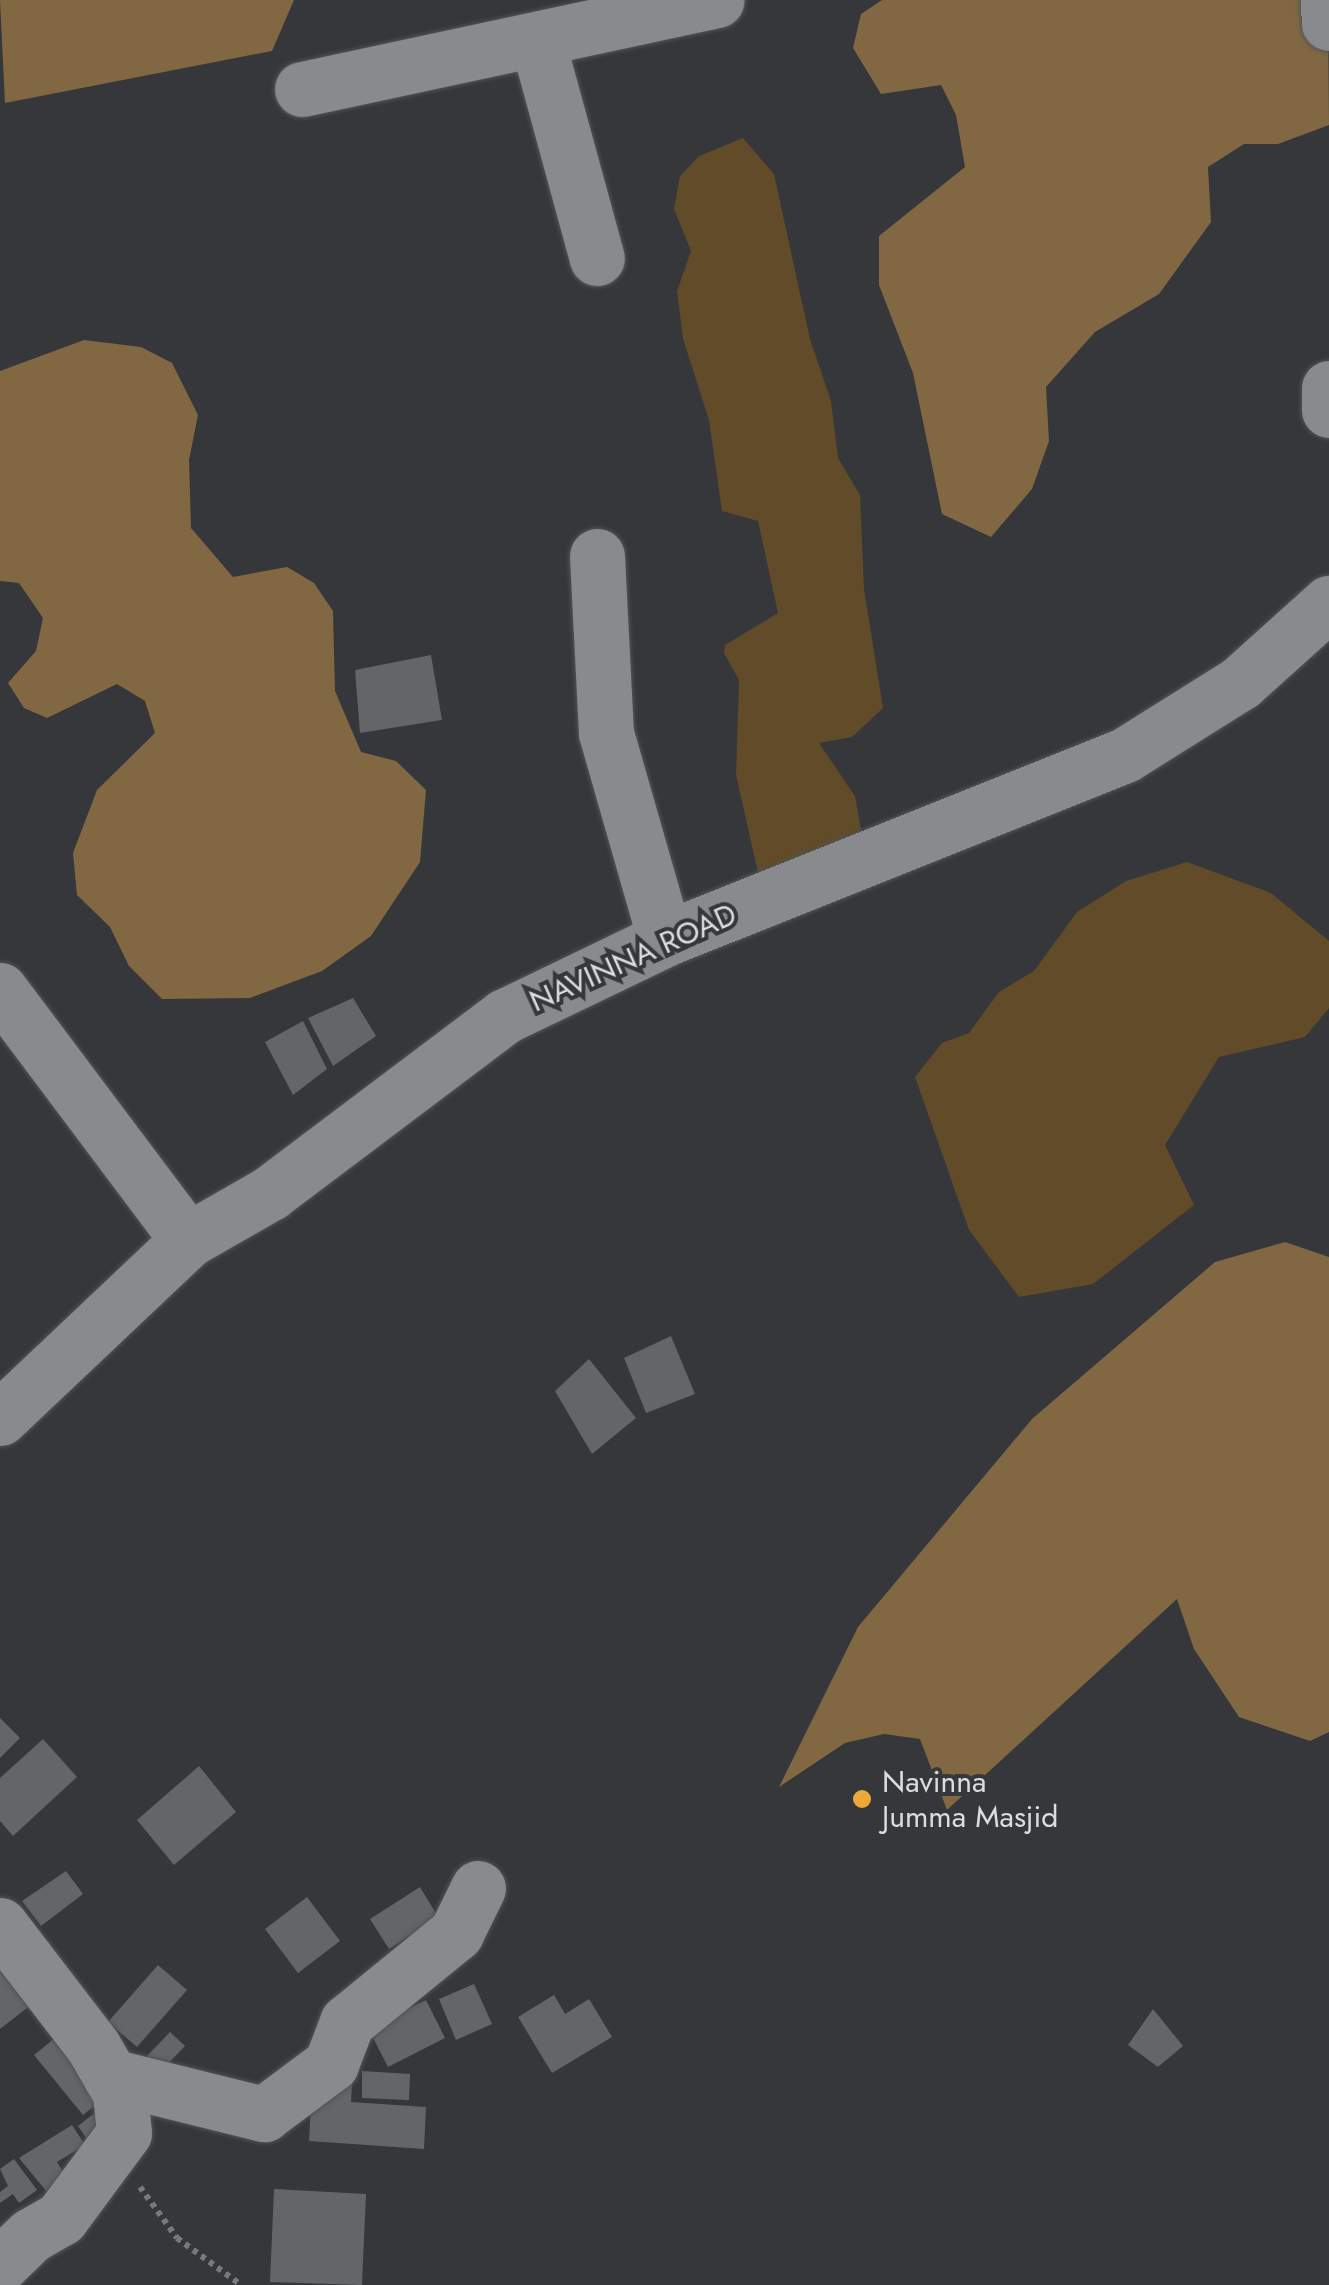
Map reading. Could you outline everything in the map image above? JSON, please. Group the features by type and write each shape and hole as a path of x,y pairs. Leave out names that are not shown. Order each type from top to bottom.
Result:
{"street":[{"path":"302,89 538,43 717,0"},
{"path":"1328,0 1329,23"},
{"path":"538,43 597,258"},
{"path":"1329,388 1329,410"},
{"path":"598,556 606,733 665,939"},
{"name":"NAVINNA ROAD","path":"0,1418 188,1240 338,1146 505,1016 665,939 1125,755 1240,683 1329,603"},
{"path":"0,990 188,1240"},
{"path":"110,2076 264,2114 331,2064 347,2022 456,1933 478,1888"},
{"path":"0,1925 110,2076 120,2093 124,2132 61,2218 31,2235 0,2266"}],"path":[{"path":"112,2150 177,2238 241,2285"}],"shaded area":[{"path":"0,0 294,0 272,51 5,103"},
{"path":"882,0 1328,0 1329,125 1278,144 1244,144 1208,167 1211,222 1159,294 1095,332 1046,387 1049,441 1032,489 991,537 942,514 913,373 879,285 879,236 965,167 956,115 941,85 881,94 853,48 861,14"},
{"path":"743,138 774,174 810,339 831,401 838,458 860,495 864,589 883,708 852,737 819,743 855,796 867,862 764,899 736,775 739,680 724,653 725,645 778,613 758,521 722,511 709,420 683,339 677,291 691,251 674,209 680,176 699,156"},
{"path":"84,340 141,347 172,363 198,415 189,460 191,528 233,577 287,567 314,583 333,611 335,691 361,752 396,761 426,790 420,862 371,936 322,971 250,998 162,999 129,966 110,927 77,895 73,853 97,790 155,733 145,701 117,684 47,718 24,708 8,683 36,651 43,618 19,583 0,581 0,371"},
{"path":"1187,862 1271,893 1329,941 1329,1008 1305,1037 1219,1057 1165,1145 1194,1205 1093,1284 1019,1297 969,1230 915,1077 942,1043 969,1033 999,992 1034,971 1077,912 1126,881"},
{"path":"1285,1242 1329,1257 1329,1732 1310,1741 1239,1717 1194,1649 1177,1599 947,1810 920,1739 884,1734 845,1743 779,1787 858,1627 1032,1419 1215,1262"}],"building":[{"path":"431,655 442,720 360,733 355,670"},
{"path":"353,998 376,1036 333,1066 308,1018"},
{"path":"303,1021 327,1069 293,1095 265,1042"},
{"path":"671,1336 695,1394 646,1413 624,1358"},
{"path":"589,1359 636,1418 592,1454 555,1391"},
{"path":"0,1718 20,1738 0,1758"},
{"path":"43,1739 77,1777 13,1836 0,1821 0,1778"},
{"path":"199,1766 236,1812 174,1865 137,1820"},
{"path":"66,1871 83,1894 41,1926 22,1901"},
{"path":"420,1887 438,1917 389,1949 370,1919"},
{"path":"307,1897 340,1941 298,1973 265,1929"},
{"path":"0,1956 36,2001 0,2029"},
{"path":"158,1965 187,1990 137,2047 108,2022"},
{"path":"474,1984 492,2024 456,2040 439,1999"},
{"path":"554,1995 565,2014 589,1999 612,2037 552,2073 518,2017"},
{"path":"426,2000 445,2038 388,2067 368,2028"},
{"path":"1153,2009 1183,2046 1158,2067 1128,2045"},
{"path":"170,2032 185,2046 162,2070 147,2056"},
{"path":"60,2034 109,2094 83,2115 34,2055"},
{"path":"362,2071 410,2074 409,2100 362,2098"},
{"path":"312,2082 352,2084 351,2102 426,2107 424,2149 309,2141"},
{"path":"96,2112 109,2131 91,2145 78,2126"},
{"path":"72,2125 85,2145 57,2162 75,2191 56,2203 19,2158"},
{"path":"14,2159 37,2190 19,2203 13,2194 0,2203 0,2192 8,2186 0,2169"},
{"path":"274,2189 366,2194 362,2285 270,2282"}],"place":[{"name":"Navinna Jumma Masjid","path":"862,1799"}]}
